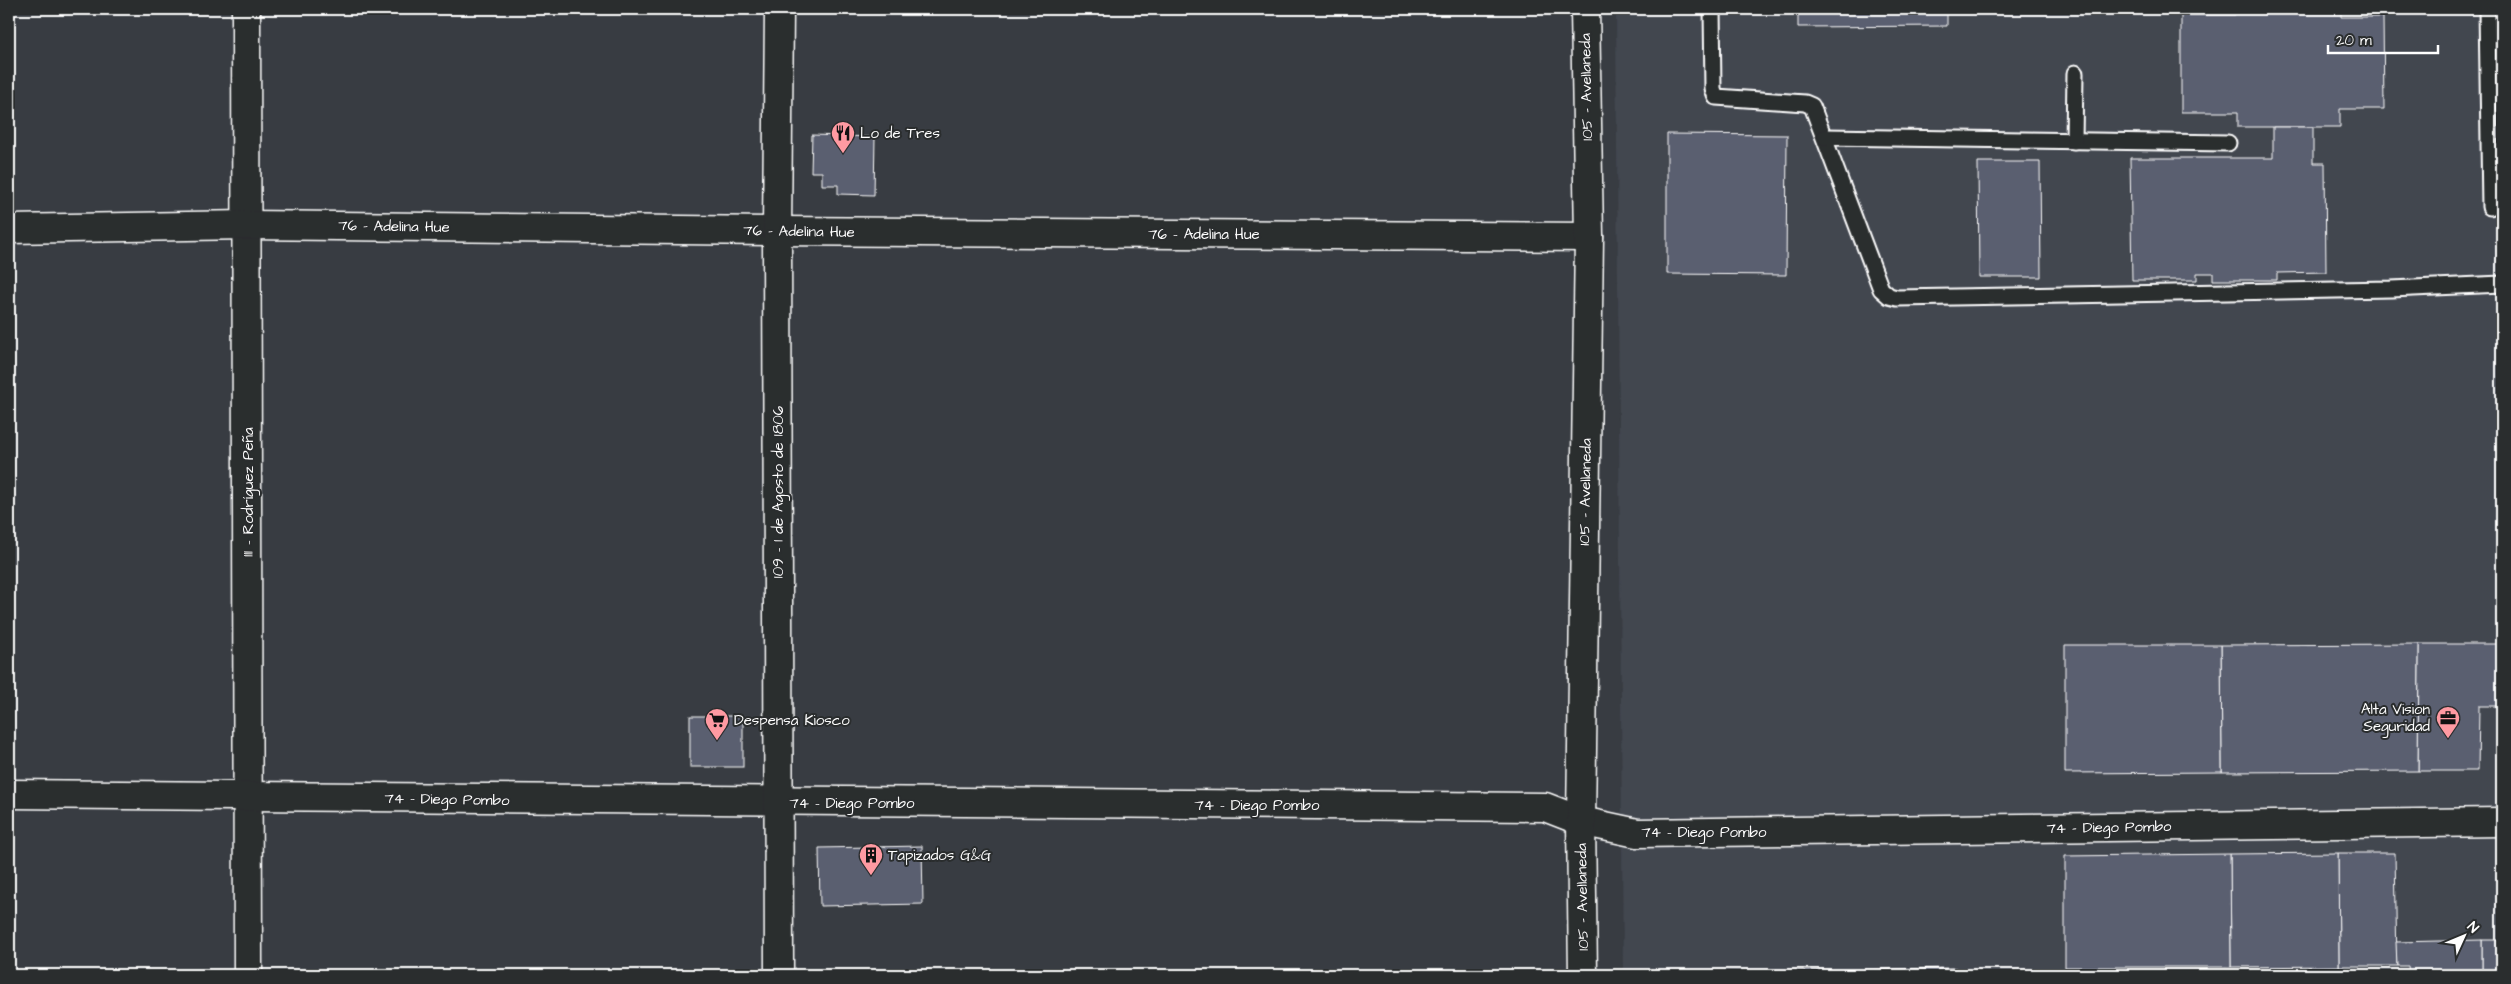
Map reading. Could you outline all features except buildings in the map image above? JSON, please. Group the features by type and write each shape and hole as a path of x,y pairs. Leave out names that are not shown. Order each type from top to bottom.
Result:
{"street":[{"name":"111 - Rodríguez Peña","path":"246,9 248,975"},
{"name":"109 - 1 de Agosto de 1806","path":"779,9 779,975"},
{"name":"105 - Avellaneda","path":"1583,975 1581,821 1589,237 1585,9"},
{"name":"76 - Adelina Hue","path":"9,229 247,225 1589,237"},
{"name":"74 - Diego Pombo","path":"9,794 249,798 1545,807 1581,821 1637,833 2502,822"}],"lane":[{"path":"1712,9 1713,89 1716,97 1805,103 1812,106 1881,289 1889,296 1907,298 2392,289 2502,284"},
{"path":"2487,9 2490,207"},
{"path":"2074,141 2075,72"},
{"path":"1825,137 2228,143"}],"shaded area":[{"path":"1616,9 2502,9 2502,975 1623,975"}],"place":[{"name":"Lo de Tres","path":"843,154"},
{"name":"Alta Vision Seguridad","path":"2448,739"},
{"name":"Despensa Kiosco","path":"717,741"},
{"name":"Tapizados G&G","path":"871,876"}]}
